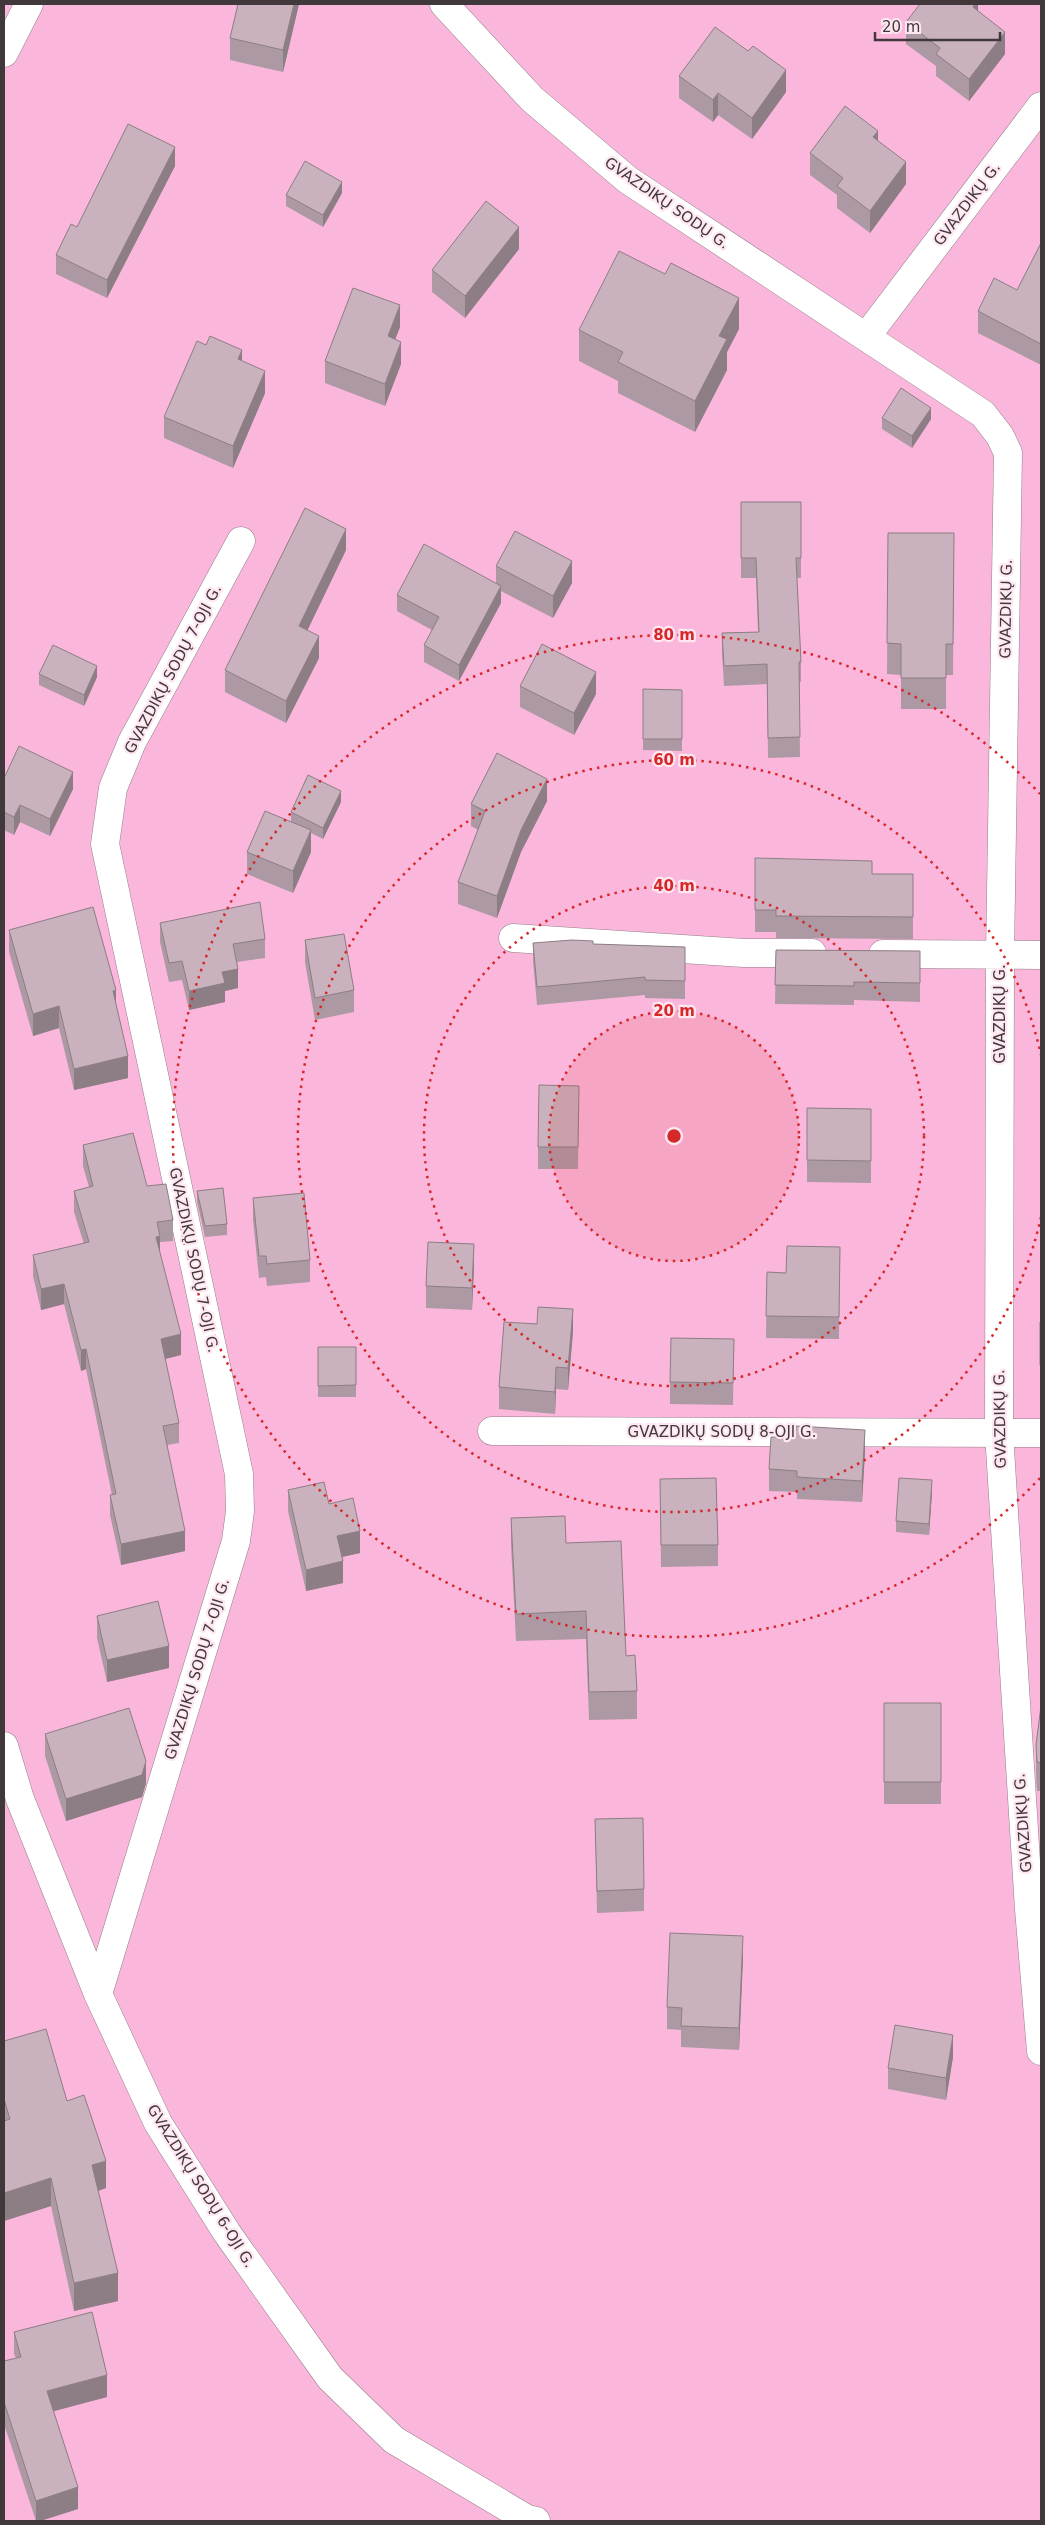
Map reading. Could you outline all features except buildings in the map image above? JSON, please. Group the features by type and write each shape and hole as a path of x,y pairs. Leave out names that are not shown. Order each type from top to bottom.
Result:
{"street":[{"path":"4,53 30,4"},
{"name":"GVAZDIKŲ SODŲ G.","path":"444,4 532,99 628,180 866,337"},
{"name":"GVAZDIKŲ G.","path":"1041,106 866,337 983,414 1000,436 1008,453 1000,955 999,1433 1029,1909 1041,2051"},
{"name":"GVAZDIKŲ SODŲ 7-OJI G.","path":"98,1994 236,1541 240,1511 239,1474 105,844 113,788 132,742 241,541"},
{"path":"513,938 744,953 833,953"},
{"path":"862,954 1041,955"},
{"name":"GVAZDIKŲ SODŲ 8-OJI G.","path":"492,1430 1041,1433"},
{"name":"GVAZDIKŲ SODŲ 6-OJI G.","path":"4,1746 20,1799 98,1994 158,2123 226,2233 330,2378 394,2440 527,2519 536,2521"}],"shaded area":[{"path":"4,4 1041,4 1041,2521 4,2521"}]}
